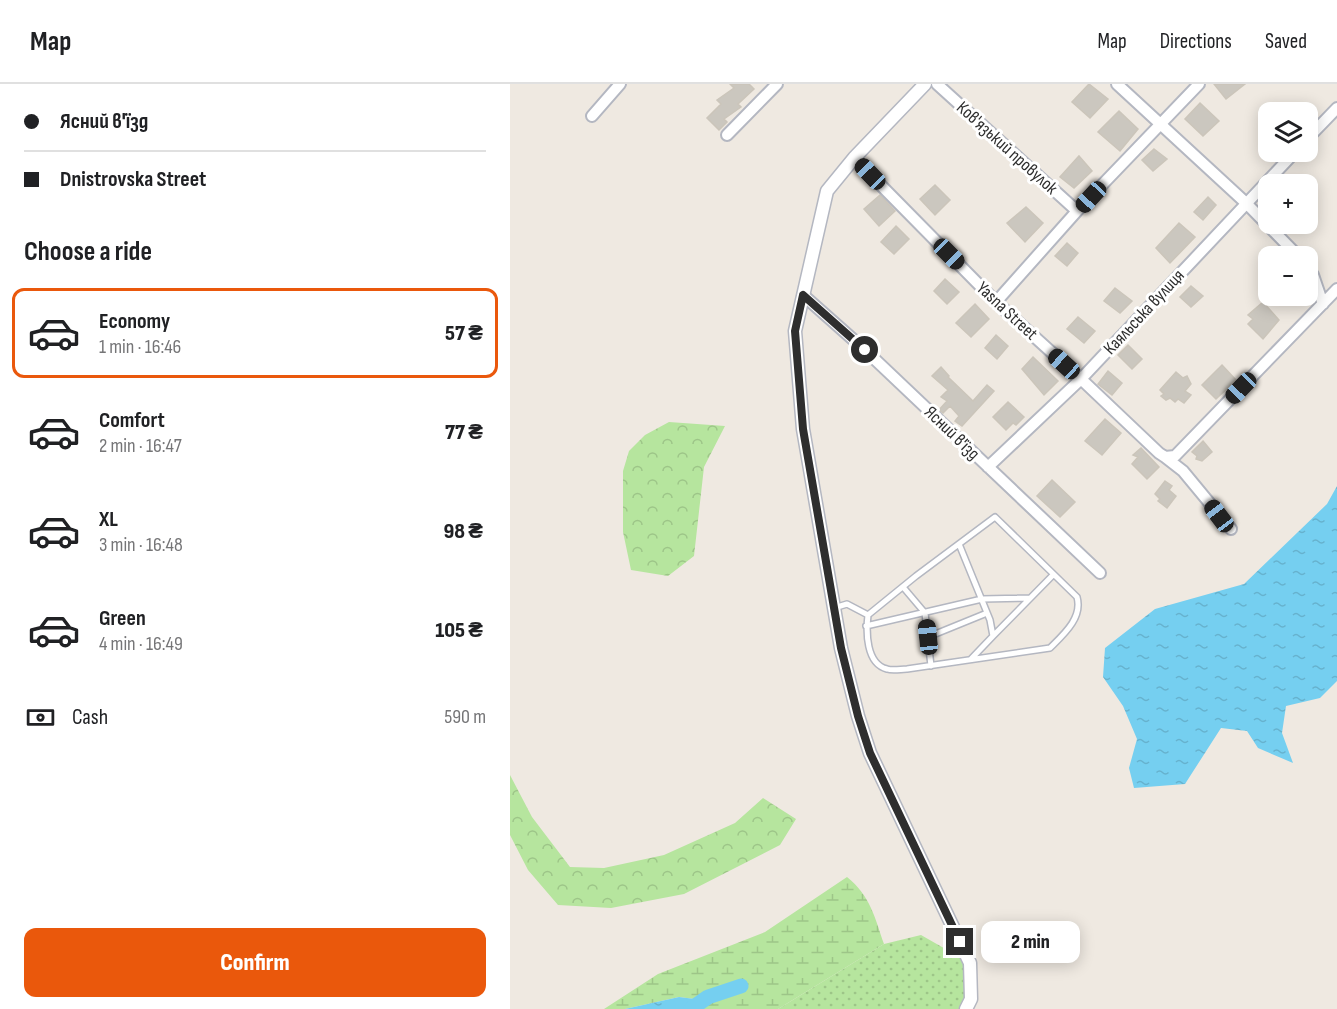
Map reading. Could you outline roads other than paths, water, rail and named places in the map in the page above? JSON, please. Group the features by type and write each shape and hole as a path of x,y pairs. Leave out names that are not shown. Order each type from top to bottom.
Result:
{"street":[{"path":"592,116 620,84"},
{"path":"727,135 777,84"},
{"path":"925,84 854,158 827,191 795,331 803,429 846,671 870,753 970,963 971,999 966,1009"},
{"name":"Ков'язький провулок","path":"937,84 1077,211"},
{"path":"1117,84 1246,203 1288,246"},
{"path":"996,302 1077,211 1199,84"},
{"path":"1318,128 1337,108"},
{"name":"Yasna Street","path":"854,158 996,302 1159,453 1170,456 1231,529"},
{"name":"Каяльська вулиця","path":"988,467 1081,379 1285,162"},
{"path":"1170,456 1337,289"},
{"path":"1318,290 1323,304"},
{"name":"Ясний в'їзд","path":"803,295 865,350 1100,573"}],"lane":[{"path":"995,517 1053,575 1077,597 1079,604 1078,614 1066,632 1050,648 931,666 886,669 875,660 868,645 866,626 868,615 995,517"},
{"path":"959,544 987,612 993,636"},
{"path":"970,660 1053,575"},
{"path":"903,587 925,613 931,666"},
{"path":"866,626 982,600 1030,598"},
{"path":"834,608 847,604 868,615"},
{"path":"928,637 987,612"}],"water":[{"path":"1337,486 1337,681 1320,698 1286,706 1282,733 1293,763 1258,748 1247,731 1221,728 1185,784 1134,788 1129,768 1137,739 1123,706 1103,677 1105,648 1155,609 1244,584 1327,504"},
{"path":"679,997 703,1000 701,1009 625,1009"}],"waterway":[{"path":"691,1009 708,997 741,986"}]}
